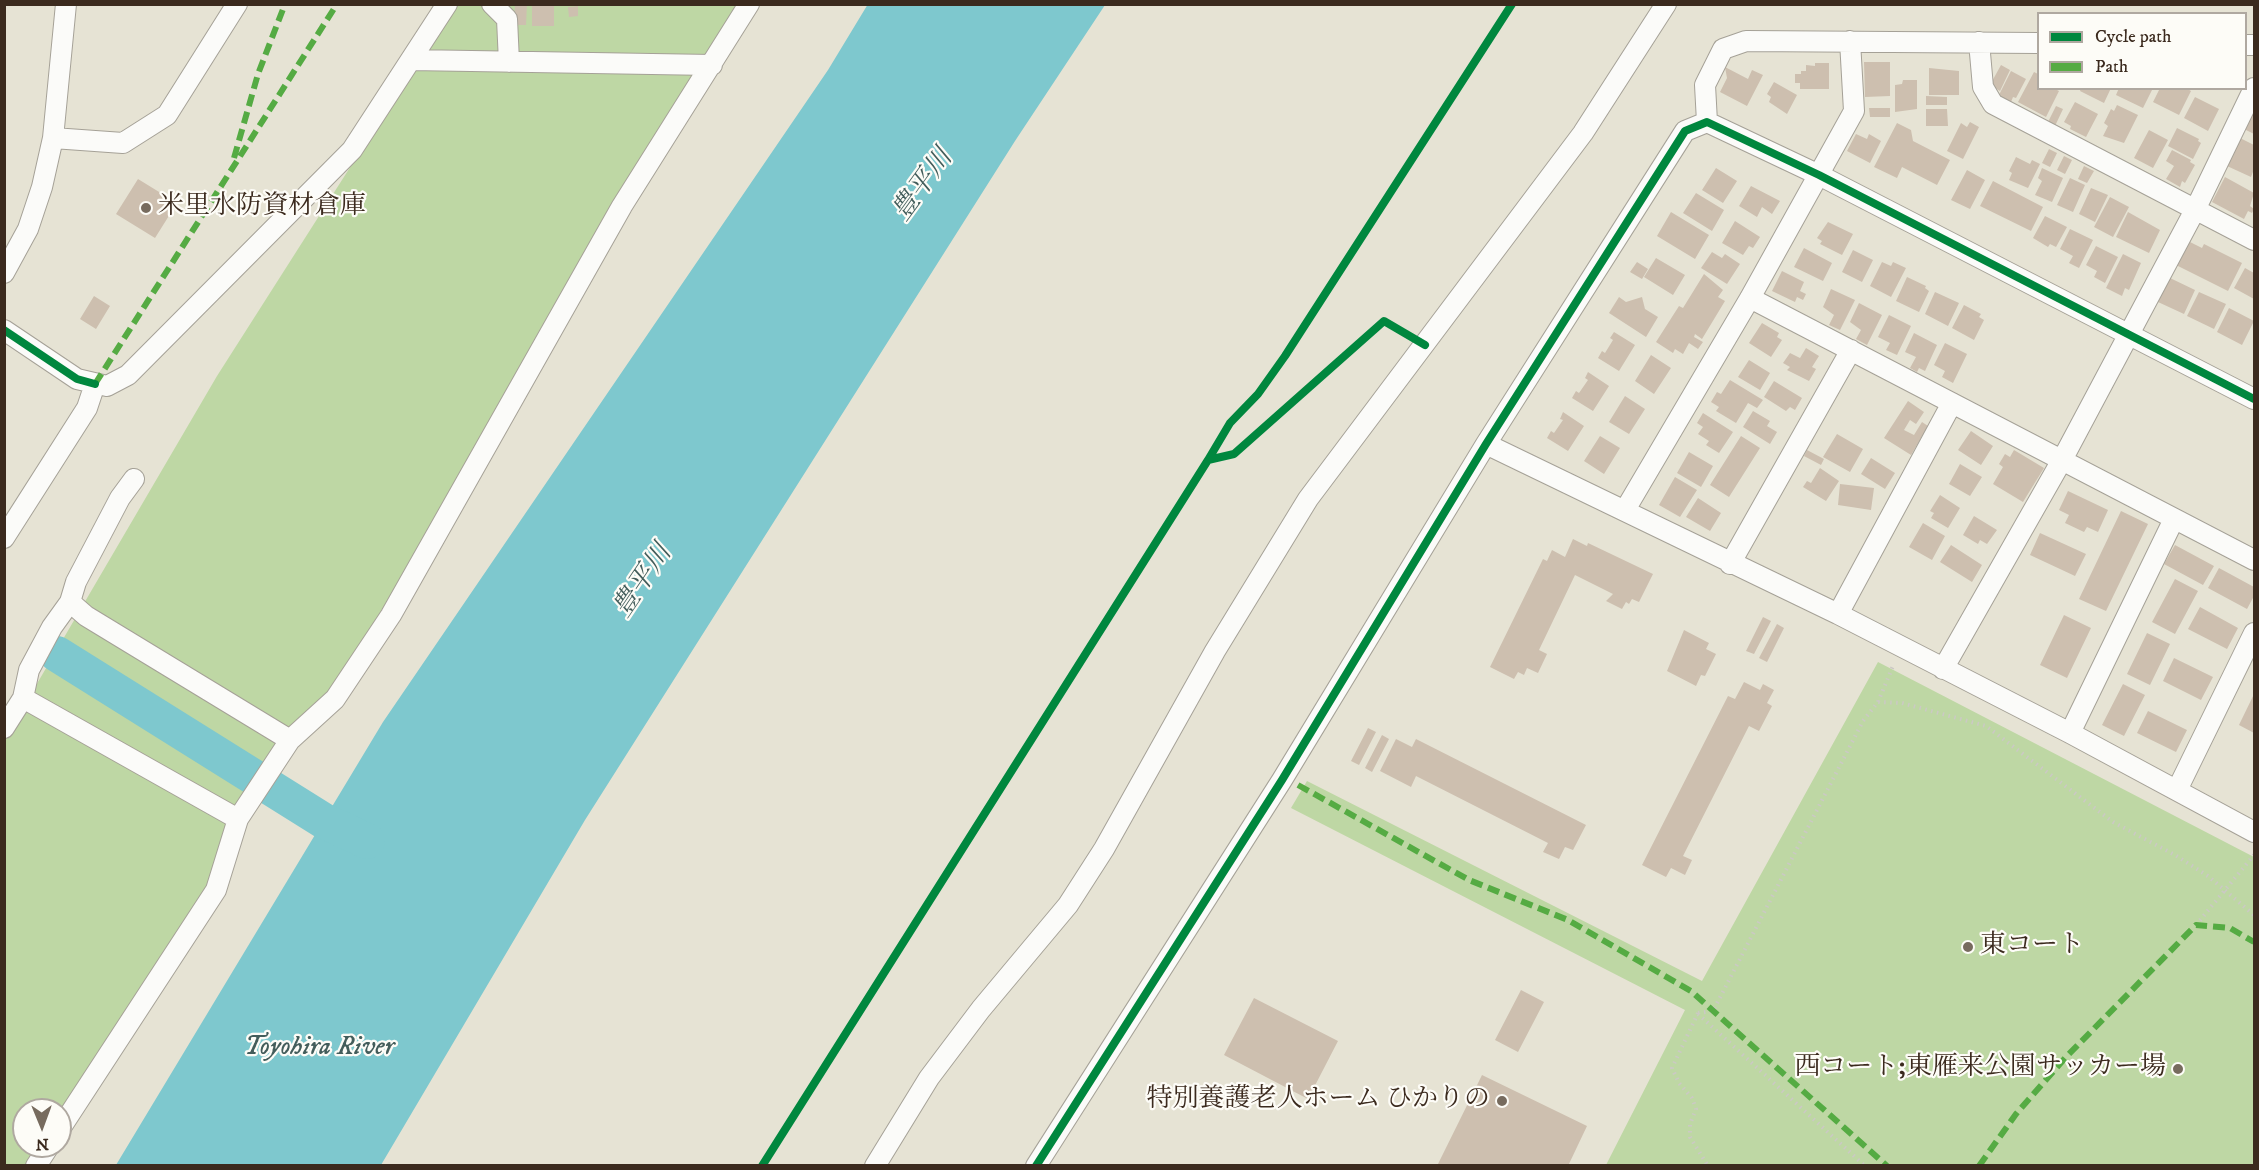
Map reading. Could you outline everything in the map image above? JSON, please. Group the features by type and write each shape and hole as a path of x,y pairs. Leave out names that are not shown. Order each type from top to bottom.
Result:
{"street":[{"path":"4,273 28,229 42,187 53,138 66,4"},
{"path":"53,138 123,143 167,115 237,4"},
{"path":"4,330 77,380 107,386 128,375 352,150 447,4"},
{"path":"492,4 507,19 508,62"},
{"path":"72,1111 216,890 238,818 289,741 335,699 391,615 622,206 749,4"},
{"path":"875,1166 929,1078 981,1009 1068,905 1104,849 1215,651 1308,499 1583,133 1666,4"},
{"path":"1707,122 1705,85 1724,49 1746,41 2037,43"},
{"path":"1625,510 1750,297 1854,111 1850,41"},
{"path":"1979,42 1983,87 1993,104 2254,240"},
{"path":"411,60 712,66"},
{"path":"1942,669 2062,460 2195,210 2254,88"},
{"path":"1035,1166 1282,780 1486,444 1685,131 1707,122 1819,175 2254,399"},
{"path":"1750,297 2254,561"},
{"path":"1730,564 1851,350"},
{"path":"4,538 87,408 94,384"},
{"path":"1838,614 1952,403"},
{"path":"1486,444 1625,510 1730,564 1838,614 1942,669 2070,732 2254,832"},
{"path":"4,728 23,698 29,670 52,627 70,602 76,582 120,498 134,479"},
{"path":"2070,732 2174,519"},
{"path":"70,602 86,616 289,741"},
{"path":"2178,790 2254,633"},
{"path":"23,698 238,818"}],"path":[{"path":"1698,1013 1713,1011 1863,721 1878,702 1893,666"},
{"path":"1878,702 1902,703 1986,726 2113,822 2175,855 2254,915"},
{"path":"2196,925 2254,855"},
{"path":"1698,1013 1672,1068 1679,1083 1692,1098 1696,1109 1690,1124 1690,1137 1708,1166"},
{"path":"1698,1013 1864,1166"}],"green space":[{"path":"462,4 744,5 462,483 333,694 304,720 212,885 72,1100 12,1098 12,1158 34,1158 29,1165 5,1165 4,740 217,376 451,9"},
{"path":"1878,662 2254,857 2254,1165 1606,1165 1685,1010 1291,808 1307,781 1702,981"}],"water":[{"name":"Toyohira River","path":"868,4 1105,5 1015,141 585,820 381,1165 116,1165 383,722 828,70"}],"building":[{"path":"515,4 527,4 526,25 514,25"},
{"path":"532,4 554,4 554,26 532,26"},
{"path":"578,6 578,16 569,17 568,7"},
{"path":"1864,62 1890,62 1890,96 1865,97"},
{"path":"1815,63 1829,63 1829,89 1800,89 1800,83 1795,83 1795,74 1801,74 1801,71 1806,71 1806,65 1815,66"},
{"path":"2001,65 2010,70 2000,91 1990,85"},
{"path":"1725,67 1748,79 1752,70 1763,75 1747,106 1720,92 1727,78"},
{"path":"1929,68 1959,71 1959,95 1929,95"},
{"path":"2011,71 2026,79 2016,98 2013,97 2011,102 1999,95"},
{"path":"2034,72 2037,74 2037,90 2059,91 2046,117 2018,102"},
{"path":"1903,80 1917,80 1917,109 1895,112 1895,85 1902,84"},
{"path":"1774,82 1797,95 1787,114 1769,102 1771,97 1767,94"},
{"path":"2080,90 2110,90 2104,103"},
{"path":"2118,90 2152,90 2143,108 2116,95"},
{"path":"2159,90 2191,91 2179,115 2153,102"},
{"path":"1926,96 1947,97 1947,105 1926,105"},
{"path":"2195,97 2219,109 2208,131 2184,118"},
{"path":"2075,102 2098,114 2086,137 2070,129 2071,126 2064,122"},
{"path":"2117,105 2138,115 2124,143 2103,136 2108,126 2104,123 2111,109 2114,111"},
{"path":"2056,106 2063,109 2055,126 2048,122"},
{"path":"1869,108 1890,108 1890,117 1870,117"},
{"path":"1926,109 1947,109 1948,126 1926,126"},
{"path":"2251,111 2254,113 2254,134 2242,128"},
{"path":"1970,122 1979,127 1963,159 1947,151 1961,123 1967,127"},
{"path":"1897,123 1911,130 1913,141 1950,160 1937,185 1902,167 1897,178 1874,167"},
{"path":"2177,128 2199,139 2201,143 2193,159 2168,146"},
{"path":"2149,130 2168,140 2153,168 2134,158"},
{"path":"1856,134 1867,139 1869,134 1881,141 1870,163 1847,151"},
{"path":"2240,138 2254,145 2254,169 2251,177 2227,166"},
{"path":"2049,149 2057,153 2050,167 2042,163"},
{"path":"2172,150 2191,160 2190,162 2195,165 2185,183 2182,181 2180,187 2166,179 2174,166 2166,161"},
{"path":"2064,156 2072,160 2065,174 2057,170"},
{"path":"2016,157 2030,164 2032,160 2040,164 2028,188 2009,180 2012,173 2009,171"},
{"path":"2084,166 2094,171 2087,183 2078,179"},
{"path":"1716,168 1737,181 1723,203 1702,190"},
{"path":"2042,168 2063,178 2052,202 2035,195 2042,181 2038,178"},
{"path":"1967,170 1985,180 1970,209 1951,200"},
{"path":"2225,177 2254,193 2250,206 2254,209 2252,213 2248,211 2244,219 2212,202"},
{"path":"2070,178 2085,185 2073,212 2057,205"},
{"name":"米里水防資材倉庫","path":"138,179 177,203 155,238 116,214"},
{"path":"1993,181 2043,207 2031,231 1980,206"},
{"path":"1751,186 1780,201 1772,214 1762,207 1757,217 1739,206"},
{"path":"2091,188 2108,195 2095,222 2079,214"},
{"path":"1696,193 1724,210 1712,231 1683,213"},
{"path":"2110,197 2129,207 2113,237 2094,227"},
{"path":"1671,212 1709,235 1695,259 1657,236"},
{"path":"2128,212 2160,230 2149,253 2116,237"},
{"path":"2045,216 2067,227 2056,247 2050,244 2048,247 2033,238"},
{"path":"1735,221 1760,237 1753,248 1749,246 1743,255 1722,243"},
{"path":"1828,222 1853,234 1842,255 1820,244 1822,241 1817,238"},
{"path":"2070,229 2093,240 2079,268 2069,263 2073,256 2060,249"},
{"path":"2188,241 2202,248 2204,244 2242,263 2228,291 2176,265"},
{"path":"2096,246 2118,257 2105,283 2094,277 2097,271 2086,265"},
{"path":"1804,248 1832,263 1823,281 1794,267"},
{"path":"1853,250 1873,260 1862,282 1842,272"},
{"path":"1712,252 1722,258 1725,254 1740,264 1727,284 1701,268"},
{"path":"2123,254 2141,263 2129,290 2125,288 2122,296 2106,288"},
{"path":"1656,258 1685,275 1673,295 1644,277"},
{"path":"1637,262 1648,269 1642,279 1630,272"},
{"path":"1882,262 1891,266 1893,262 1906,268 1891,297 1870,286"},
{"path":"2245,268 2254,273 2254,299 2234,288"},
{"path":"1782,271 1804,282 1800,291 1806,294 1803,300 1797,297 1795,302 1772,291"},
{"path":"1704,274 1723,290 1718,297 1725,301 1702,339 1695,334 1694,337 1703,342 1698,349 1689,343 1683,354 1675,349 1673,353 1656,342 1679,306 1683,308"},
{"path":"1907,277 1926,286 1925,288 1929,291 1919,312 1896,301"},
{"path":"2170,278 2195,290 2184,314 2158,302"},
{"path":"1831,289 1855,300 1840,330 1829,325 1834,315 1823,307"},
{"path":"1935,292 1959,303 1948,326 1925,314"},
{"path":"2199,292 2226,304 2214,329 2187,316"},
{"path":"94,296 110,306 96,329 80,319"},
{"path":"1619,297 1626,302 1642,297 1645,309 1658,317 1646,337 1609,313"},
{"path":"1859,303 1882,315 1867,345 1856,339 1861,330 1850,322"},
{"path":"1964,305 1981,314 1979,317 1984,320 1974,340 1952,328"},
{"path":"2229,308 2254,321 2242,345 2217,332"},
{"path":"1889,315 1911,326 1897,355 1886,350 1890,343 1878,337"},
{"path":"1762,323 1779,333 1777,337 1782,340 1771,357 1749,343"},
{"path":"1614,332 1635,345 1619,371 1598,358 1602,351 1605,353 1613,340 1610,338"},
{"path":"1914,333 1937,345 1925,371 1919,368 1917,372 1910,368 1916,357 1905,352"},
{"path":"1945,343 1967,354 1953,383 1942,377 1945,371 1934,365"},
{"path":"1806,348 1819,356 1812,367 1816,369 1809,381 1787,370 1790,367 1783,363 1790,353 1800,358"},
{"path":"1651,355 1671,368 1654,394 1635,381"},
{"path":"1749,360 1770,373 1760,390 1738,377"},
{"path":"1588,372 1609,386 1593,411 1572,398 1576,391 1579,393 1588,380 1585,378"},
{"path":"1730,380 1763,400 1757,408 1748,403 1736,423 1716,411 1719,407 1711,402 1717,392 1721,394"},
{"path":"1774,381 1802,398 1795,410 1790,407 1786,411 1764,397"},
{"path":"1625,396 1645,409 1629,434 1609,422"},
{"path":"1908,401 1924,412 1916,424 1910,420 1904,430 1914,435 1922,422 1928,426 1911,455 1884,438"},
{"path":"1753,411 1770,421 1767,426 1777,432 1770,444 1743,427"},
{"path":"1563,412 1584,426 1568,451 1547,438 1551,431 1554,433 1563,420 1560,419"},
{"path":"1703,413 1733,432 1719,453 1706,445 1709,441 1698,434 1703,427 1697,423"},
{"path":"1971,431 1993,446 1981,465 1958,450"},
{"path":"1837,434 1863,449 1850,472 1823,457"},
{"path":"1600,436 1620,448 1604,474 1584,461"},
{"path":"1741,436 1760,448 1729,497 1710,485"},
{"path":"1807,450 1824,459 1821,465 1804,456"},
{"path":"2014,450 2044,468 2023,502 1993,484 2003,467 1999,464 2005,454 2010,457"},
{"path":"1689,452 1713,466 1701,487 1677,473"},
{"path":"1871,458 1895,473 1885,489 1861,474"},
{"path":"1960,464 1982,477 1970,496 1949,484"},
{"path":"1820,468 1839,481 1826,501 1803,487 1807,481 1811,483"},
{"path":"1675,477 1697,490 1680,517 1659,505"},
{"path":"1840,484 1874,488 1871,510 1838,505"},
{"path":"2068,491 2108,510 2098,532 2087,527 2084,532 2065,523 2069,515 2059,510"},
{"path":"1940,495 1960,508 1948,528 1931,518 1934,513 1930,511"},
{"path":"1698,498 1721,513 1710,531 1686,517"},
{"path":"2121,511 2148,524 2106,611 2079,599"},
{"path":"1974,516 1997,530 1987,544 1980,540 1978,544 1963,535"},
{"path":"1923,523 1945,536 1932,560 1909,547"},
{"path":"2040,533 2086,554 2075,576 2030,555"},
{"path":"1573,539 1587,546 1588,543 1653,574 1639,602 1632,599 1629,604 1626,602 1622,609 1606,601 1613,594 1575,575 1539,650 1547,654 1538,673 1527,668 1524,675 1518,672 1514,679 1490,667 1543,559 1547,561 1552,550 1565,557"},
{"path":"1951,545 1982,565 1972,582 1940,562"},
{"path":"2175,545 2214,566 2203,585 2164,564"},
{"path":"2219,568 2254,587 2254,596 2247,609 2208,588"},
{"path":"2175,579 2198,591 2175,634 2152,622"},
{"path":"2200,607 2238,628 2227,649 2188,629"},
{"path":"2064,615 2091,628 2067,678 2040,665"},
{"path":"1763,617 1771,621 1754,654 1746,651"},
{"path":"1777,624 1784,628 1767,662 1759,658"},
{"path":"1684,630 1709,643 1706,649 1716,654 1705,676 1701,675 1696,686 1667,671"},
{"path":"2147,633 2170,644 2150,685 2127,674"},
{"path":"2174,658 2213,677 2201,700 2163,681"},
{"path":"1744,682 1760,690 1763,684 1774,690 1767,703 1772,706 1759,731 1749,726 1683,856 1692,860 1685,875 1671,868 1666,877 1642,865 1728,696 1735,699"},
{"path":"2123,684 2145,695 2124,736 2102,725"},
{"path":"2254,694 2254,733 2239,725"},
{"path":"2148,711 2187,730 2176,752 2137,733"},
{"path":"1368,728 1376,732 1359,765 1351,761"},
{"path":"1382,735 1389,739 1372,772 1365,768"},
{"path":"1396,739 1412,747 1416,739 1586,825 1573,850 1565,847 1559,859 1543,852 1548,843 1416,776 1411,787 1380,771"},
{"path":"1521,990 1544,1002 1518,1052 1495,1040"},
{"path":"1254,998 1338,1041 1308,1099 1224,1055"},
{"name":"特別養護老人ホーム ひかりの","path":"1482,1075 1587,1126 1568,1166 1437,1166"}],"waterway":[{"path":"57,654 324,821 367,841"}],"marked path":[{"path":"234,158 258,74 285,4"},
{"path":"95,384 337,4"},
{"path":"1298,785 1469,880 1568,920 1691,991 1887,1166"},
{"path":"1979,1166 2016,1114 2066,1057 2196,925 2230,928 2254,942"}],"cycle path":[{"path":"1425,345 1384,321 1234,454 1208,460 1230,423 1258,394 1285,356 1512,4"},
{"path":"1036,1166 1282,780 1486,444 1685,131 1707,122 1819,175 2254,399"},
{"path":"4,330 77,379 95,384"},
{"path":"762,1166 1208,460"}],"place":[{"name":"米里水防資材倉庫","path":"146,208"},
{"name":"東コート","path":"1968,947"},
{"name":"西コート;東雁来公園サッカー場","path":"2178,1069"},
{"name":"特別養護老人ホーム ひかりの","path":"1502,1101"}],"water label":[{"name":"豊平川","path":"924,186"},
{"name":"豊平川","path":"644,582"}]}
